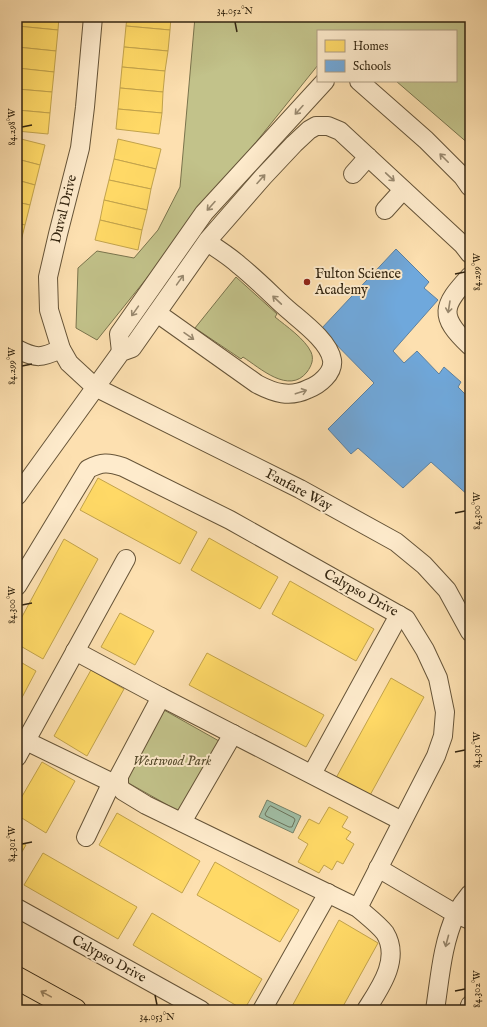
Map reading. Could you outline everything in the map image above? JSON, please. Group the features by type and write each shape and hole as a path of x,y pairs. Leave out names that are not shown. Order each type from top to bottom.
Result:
{"main road":[{"path":"17,978 75,1010"}],"street":[{"name":"Duval Drive","path":"93,17 80,148 48,277 49,310 61,349 69,363 95,387"},
{"path":"121,352 119,334 204,213 324,82"},
{"path":"360,82 426,140 463,177 470,187"},
{"path":"17,496 121,352 132,348 207,242 263,177 294,144 309,130 316,126 328,126 340,131 463,245 470,254"},
{"path":"353,174 368,157"},
{"path":"385,210 403,190"},
{"path":"157,313 257,384 268,390 287,394 297,393 314,386 326,376 332,363 330,353 327,348 307,326 239,265 207,242"},
{"path":"470,276 455,292 448,307 449,320 452,326 470,346"},
{"path":"17,350 30,356 44,357 61,349"},
{"name":"Fanfare Way","path":"95,387 300,489 396,542 424,565 447,590 470,632"},
{"name":"Calypso Drive","path":"17,586 88,469 99,463 112,464 123,467 230,520 406,619 428,657 438,678 445,712 443,736 436,756 358,908"},
{"path":"17,757 126,559"},
{"path":"312,774 399,615"},
{"path":"75,651 402,821"},
{"path":"86,837 161,697"},
{"path":"182,822 233,734"},
{"path":"26,741 115,784 123,791 146,805 358,908 384,933 391,948 388,971 366,1010"},
{"path":"378,868 463,917"},
{"path":"262,1010 328,893"},
{"path":"435,1010 443,954 448,934 463,917 470,894"},
{"name":"Calypso Drive","path":"17,908 201,1010"},
{"path":"469,1010 470,1005"}],"green space":[{"path":"195,17 470,17 470,145 397,82 457,82 457,30 317,30 317,66 97,340 76,328 78,268 97,251 134,258 158,230 180,187"},
{"path":"236,277 277,314 275,317 295,333 308,347 312,355 312,362 307,372 300,378 292,381 283,380 266,373 243,357 241,359 195,328"},
{"name":"Westwood Park","path":"164,710 219,741 180,812 125,781"}],"water":[{"path":"267,800 301,816 293,833 259,817"}],"building: Homes":[{"path":"17,17 59,17 58,30 17,26"},
{"path":"127,17 171,17 170,30 126,26"},
{"path":"17,26 58,30 56,51 17,47"},
{"path":"126,26 170,30 168,51 124,47"},
{"path":"17,47 56,51 54,72 17,68"},
{"path":"124,47 168,51 165,71 122,67"},
{"path":"122,67 165,71 163,92 120,88"},
{"path":"17,68 54,72 52,92 17,89"},
{"path":"120,88 163,92 162,113 118,109"},
{"path":"17,89 52,92 50,113 17,110"},
{"path":"118,109 162,113 159,134 116,129"},
{"path":"17,110 50,113 48,134 17,131"},
{"path":"17,138 45,145 40,165 17,159"},
{"path":"118,139 161,149 156,169 114,159"},
{"path":"17,159 40,165 35,185 17,180"},
{"path":"114,159 156,169 151,189 109,180"},
{"path":"17,180 35,185 30,205 17,202"},
{"path":"109,180 151,189 147,210 104,200"},
{"path":"104,200 147,210 142,230 100,220"},
{"path":"17,202 30,205 25,225 17,223"},
{"path":"100,220 142,230 138,250 95,240"},
{"path":"17,223 25,225 20,245 17,245"},
{"path":"98,478 197,532 180,564 80,510"},
{"path":"209,538 278,577 260,609 191,570"},
{"path":"64,539 98,559 43,659 17,644 17,626"},
{"path":"290,581 374,629 356,661 272,614"},
{"path":"120,613 154,631 135,665 101,647"},
{"path":"207,653 324,715 306,747 189,685"},
{"path":"17,660 36,671 17,707"},
{"path":"91,670 124,689 87,756 54,736"},
{"path":"391,678 424,697 369,797 336,778"},
{"path":"42,762 75,781 46,833 17,815 17,805"},
{"path":"329,807 348,817 342,827 351,832 346,839 354,844 343,864 337,861 332,870 324,865 319,873 298,862 308,844 298,838 309,819 319,824"},
{"path":"117,813 200,861 182,893 99,845"},
{"path":"17,840 26,845 17,860"},
{"path":"43,853 137,907 118,939 24,885"},
{"path":"215,862 299,910 280,942 197,895"},
{"path":"152,913 262,979 244,1010 133,945"},
{"path":"339,920 378,943 341,1010 290,1010"}],"building: Schools":[{"path":"396,249 429,282 424,288 438,300 393,351 404,363 417,351 439,374 444,367 461,382 458,387 470,399 470,497 431,462 403,488 358,448 351,454 328,429 374,383 321,329"}],"place":[{"name":"Fulton Science Academy","path":"307,282"}]}
